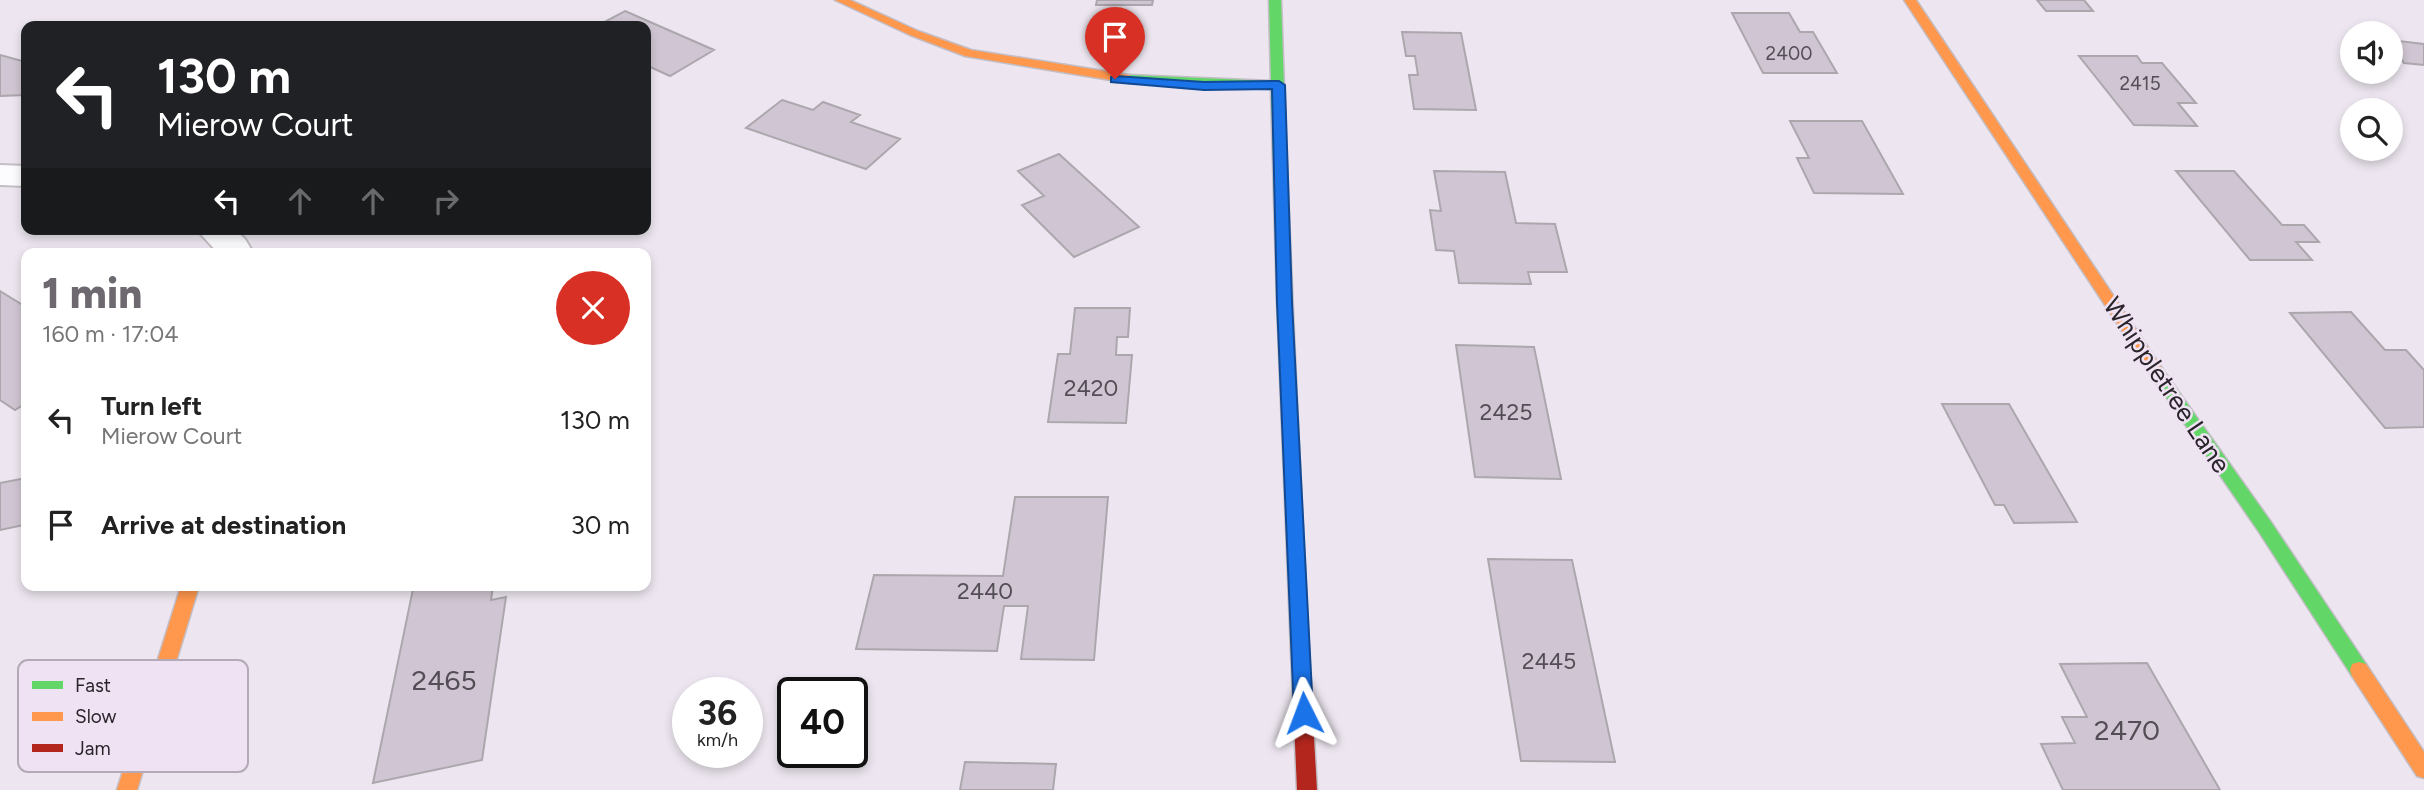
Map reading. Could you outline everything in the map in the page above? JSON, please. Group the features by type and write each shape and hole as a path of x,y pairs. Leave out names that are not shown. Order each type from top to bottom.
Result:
{"street":[{"path":"841,0 880,20 951,47 1009,61 1115,79 1204,86 1279,85"},
{"path":"1275,0 1284,302 1307,790"},
{"name":"Whippletree Lane","path":"1910,0 2175,398 2265,527 2424,769"},
{"path":"0,175 21,176"},
{"path":"219,235 231,248"},
{"path":"167,660 188,591"},
{"path":"127,790 133,772"}],"building":[{"path":"1097,0 1153,0 1152,5 1096,5"},
{"path":"2037,0 2084,0 2093,11 2046,11"},
{"path":"625,11 648,21 606,21"},
{"path":"1732,13 1789,13 1800,32 1813,32 1837,73 1763,73"},
{"path":"651,22 714,50 670,76 651,67"},
{"path":"1402,32 1461,33 1476,110 1414,109 1409,75 1418,75 1415,56 1406,56"},
{"path":"2403,42 2424,44 2424,65 2404,63"},
{"path":"0,55 21,61 21,95 0,96"},
{"path":"2079,56 2137,56 2142,63 2162,63 2196,103 2178,103 2197,126 2134,125"},
{"path":"782,100 813,110 823,102 860,115 851,122 900,139 866,169 746,128"},
{"path":"1790,121 1862,121 1903,194 1814,193 1797,158 1809,158"},
{"path":"1059,154 1139,227 1074,257 1022,205 1044,196 1018,171"},
{"path":"1434,171 1505,172 1516,223 1555,224 1567,272 1528,272 1531,284 1459,283 1454,251 1436,250 1430,210 1441,211"},
{"path":"2176,171 2234,171 2282,225 2304,225 2319,242 2296,242 2312,260 2250,260"},
{"path":"0,291 21,304 21,406 15,410 0,400"},
{"path":"1075,308 1130,308 1128,337 1117,337 1116,355 1132,355 1126,423 1048,422 1058,354 1070,354"},
{"path":"2351,312 2385,350 2406,350 2424,370 2424,427 2385,428 2290,313"},
{"path":"1456,345 1534,347 1561,479 1475,477"},
{"path":"1942,404 2009,404 2077,522 2014,523 2004,505 1995,505"},
{"path":"21,479 21,526 0,530 0,483"},
{"path":"1015,497 1108,497 1094,660 1021,659 1028,606 1004,606 997,651 856,649 874,575 1003,576"},
{"path":"1488,559 1572,560 1615,762 1521,761"},
{"path":"413,591 492,591 491,600 506,597 482,760 373,783"},
{"path":"2147,663 2220,790 2063,790 2041,744 2075,743 2062,717 2087,717 2060,664"},
{"path":"965,762 1056,764 1053,790 960,790"}],"traffic: fast":[{"path":"1275,0 1284,302 1300,651"},
{"path":"1129,79 1279,85"},
{"path":"2156,371 2265,527 2359,670"}],"traffic: slow":[{"path":"841,0 914,33 969,53 1129,79"},
{"path":"1910,0 2156,371"},
{"path":"167,660 188,591"},
{"path":"2359,670 2424,769"},
{"path":"127,790 133,772"}],"traffic: jam":[{"path":"1300,651 1307,790"}],"route":[{"path":"1115,79 1204,86 1279,85 1284,302 1304,713"}]}
